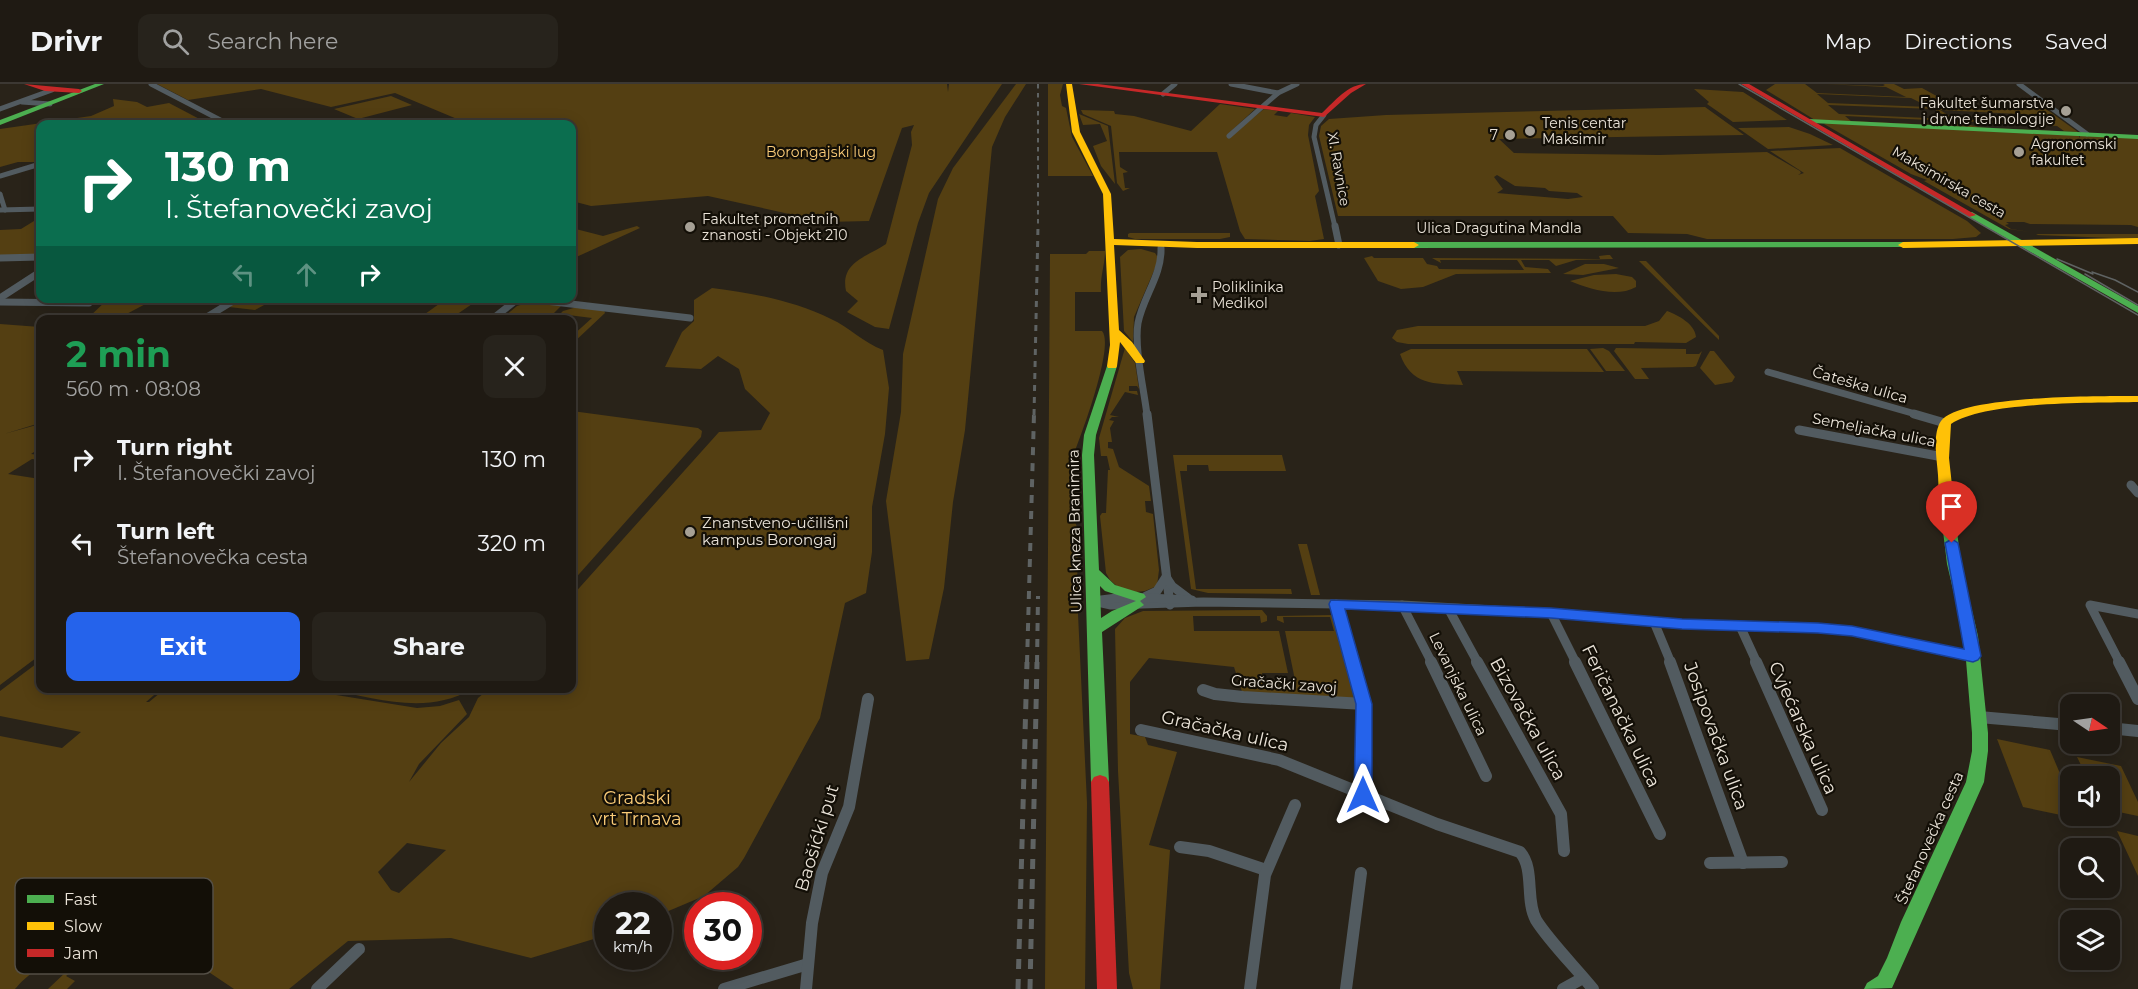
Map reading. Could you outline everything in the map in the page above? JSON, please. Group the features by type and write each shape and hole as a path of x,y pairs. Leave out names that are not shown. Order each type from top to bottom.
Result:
{"main road":[{"path":"27,84 52,90 84,91"},
{"path":"0,123 101,84"},
{"name":"Ulica kneza Branimira","path":"1069,84 1076,132 1107,194 1115,332 1113,361 1088,444 1107,989"},
{"path":"1082,84 1117,86 1324,115"},
{"name":"XI. Ravnice","path":"1324,115 1346,94 1363,84"},
{"name":"Maksimirska cesta","path":"1744,84 2138,310"},
{"path":"1809,122 2138,136"},
{"path":"2025,245 2138,241"},
{"name":"Ulica Dragutina Mandla","path":"1111,245 1161,248 1197,245"},
{"name":"Ulica Dragutina Mandla","path":"1111,245 2025,245"},
{"path":"2025,245 2138,247"},
{"path":"1115,332 1128,344 1140,361"},
{"path":"1945,423 1952,414 1978,408 2138,399"},
{"name":"Štefanovečka cesta","path":"1874,989 1885,982 1896,962 1911,922 1975,782 1980,752 1973,656 1966,609 1954,564 1943,457 1945,423"},
{"path":"1091,570 1110,588 1140,600"},
{"path":"1094,631 1140,600"}],"street":[{"path":"151,84 220,120"},
{"path":"1163,94 1175,84"},
{"path":"1231,84 1278,93"},
{"path":"1229,136 1278,93 1297,84"},
{"path":"2019,84 2087,134"},
{"path":"0,109 52,90"},
{"path":"20,102 50,104"},
{"name":"XI. Ravnice","path":"1324,115 1316,125 1314,138 1339,245"},
{"path":"0,176 36,165"},
{"path":"0,194 2,210 36,209"},
{"path":"1161,248 1162,260 1137,320 1169,601"},
{"path":"0,258 36,257"},
{"path":"0,266 12,258"},
{"path":"0,300 36,275"},
{"path":"0,300 36,301"},
{"path":"210,315 230,303"},
{"path":"498,315 513,303"},
{"path":"562,303 690,318"},
{"name":"Čateška ulica","path":"1768,372 1945,423"},
{"name":"Semeljačka ulica","path":"1799,430 1943,457"},
{"path":"2134,484 2138,493"},
{"path":"1140,600 1157,591 1166,578"},
{"path":"1166,578 1177,591 1192,600"},
{"path":"1093,601 1106,605 1140,600 1402,605 1551,613 1654,622 1852,631 1973,656"},
{"path":"1169,601 1203,602"},
{"name":"Gračački zavoj","path":"1336,604 1364,704 1363,795"},
{"name":"Levanjska ulica","path":"1402,605 1486,776"},
{"path":"2138,614 2090,605 2138,699"},
{"name":"Bizovačka ulica","path":"1448,608 1561,814 1564,851"},
{"name":"Feričanačka ulica","path":"1551,613 1660,834"},
{"name":"Josipovačka ulica","path":"1654,622 1664,642 1743,862"},
{"name":"Cvjećarska ulica","path":"1740,626 1822,810"},
{"name":"Gračački zavoj","path":"1203,690 1226,695 1364,704"},
{"name":"Baošićki put","path":"806,989 812,923 822,873 849,807 868,699"},
{"path":"1978,717 2060,724"},
{"path":"2120,729 2138,731"},
{"name":"Gračačka ulica","path":"1142,730 1279,760 1363,795 1520,852 1525,858 1531,904 1536,920 1593,989"},
{"path":"1250,989 1266,870 1295,805"},
{"path":"1180,847 1209,851 1266,870"},
{"path":"1710,863 1782,862"},
{"path":"1346,989 1362,873"},
{"path":"317,989 359,949"},
{"path":"724,989 808,964"},
{"path":"1563,989 1583,978"}],"green space":[{"name":"Borongajski lug","path":"157,84 947,84 948,92 949,84 1002,84 929,193 918,223 889,329 875,327 847,312 858,301 846,291 845,281 851,267 886,244 912,145 911,132 914,125 902,128 869,221 826,222 708,196 591,206 576,202 576,120 459,120 395,93 331,107 261,89 188,100"},
{"path":"1016,84 1026,84 1005,117 992,147 965,430 953,502 944,588 929,659 906,661 886,501 901,412 903,354 938,199 953,168"},
{"path":"1048,84 1063,84 1060,95 1062,106 1066,108 1072,137 1093,176 1048,176"},
{"path":"1775,84 1805,84 1817,93 1906,97 1886,87 1824,84 1883,86 1885,85 1883,84 1894,84 1904,89 1922,88 1953,105 1977,110 2046,109 2078,132 2055,131 2064,131 2057,126 1958,121 1992,128 1815,120 1766,90","holes":["1817,94 1911,98 1929,107 1828,103","1828,105 1934,109 1949,119 1839,114","1940,110 2039,115 2054,124 1955,119","1845,116 1950,121 1958,126 1851,121"]},
{"path":"1694,89 1743,92 1787,120 1733,122 1707,104 1709,102"},
{"path":"391,96 412,105 358,119 334,109"},
{"path":"113,99 137,102 147,107 169,103 201,120 63,120 91,116 114,106"},
{"path":"1220,104 1255,109 1228,134 1243,126 1264,109 1278,111 1274,115 1287,117 1291,113 1315,117 1309,125 1308,135 1319,191 1315,196 1324,239 1310,241 1245,239 1240,231 1217,152 1119,152 1120,167 1128,172 1123,173 1125,188 1130,188 1123,191 1117,183 1111,126 1083,114 1081,110 1114,111 1115,114 1134,116 1191,131"},
{"path":"1705,107 1744,135 1499,139 1514,153 1659,155 1767,152 1800,171 1798,175 1804,173 1770,151 1840,148 1967,221 1981,233 1976,237 1953,239 1707,239 1687,234 1628,233 1613,216 1338,216 1319,136 1321,126 1329,119 1386,115","holes":["1497,175 1515,186 1577,193 1583,197 1568,199 1497,193 1503,189 1494,177"]},
{"path":"1079,114 1108,126 1115,184 1101,166 1093,146 1107,141 1100,124 1083,125"},
{"path":"36,124 36,162 18,162 0,167 0,129"},
{"name":"Agronomski fakultet","path":"1824,124 2078,135 2080,138 2080,135 2138,137 2138,227 2006,222 2009,224 2005,225 2011,229 2030,232 2009,229 1924,181 1927,180 1911,174"},
{"path":"1789,127 1833,145 1768,149 1738,128"},
{"path":"36,221 36,255 0,256 0,230 21,229"},
{"path":"637,226 640,228 576,257 576,229 603,236"},
{"path":"1130,233 1230,233 1230,237 1135,239 1128,237"},
{"path":"2038,234 2138,234 2138,239 2036,235"},
{"path":"1141,249 1155,253 1159,259 1134,317 1133,342 1124,331 1120,257 1128,250"},
{"path":"1089,251 1105,251 1101,292 1075,292 1075,331 1102,331 1105,340 1104,354 1089,411 1073,456 1070,457 1070,508 1078,530 1077,593 1087,803 1085,989 1045,989 1050,254 1086,254"},
{"path":"1610,255 1613,259 1576,260 1556,266 1549,260 1521,260 1525,267 1548,269 1551,273 1456,274 1423,287 1401,289 1378,281 1364,258 1372,256 1374,258 1423,258 1427,264 1437,266 1439,269 1524,270 1517,260 1440,260 1441,263 1432,258 1600,259 1599,256"},
{"path":"1639,261 1646,261 1719,336 1719,340"},
{"path":"1585,264 1604,264 1619,268 1583,275 1563,274"},
{"path":"1616,274 1632,277 1636,281 1636,287 1612,292 1570,281 1594,275"},
{"name":"Gradski vrt Trnava","path":"712,288 758,295 788,303 831,319 883,350 889,388 885,434 872,507 872,552 866,593 845,603 820,718 738,867 709,892 684,892 684,904 672,910 672,892 594,892 594,939 531,958 451,938 348,941 289,989 234,989 212,974 213,878 15,878 15,974 30,974 15,989 0,989 0,736 62,748 81,732 0,716 0,691 36,664 36,693 156,693 146,702 149,702 160,693 324,693 417,708 440,706 459,700 467,714 419,764 409,782 441,743 469,717 478,698 484,693 576,693 576,592 719,432 761,430 770,413 745,389 739,369 718,356 701,369 665,367 682,332 694,321 694,300","holes":["407,843 446,850 399,893 391,890 378,872"]},
{"path":"104,303 147,303 125,315 91,315"},
{"path":"236,303 268,303 255,310 229,307"},
{"path":"440,303 474,303 456,315 424,315"},
{"path":"527,303 561,306 553,314 506,315 517,306"},
{"path":"577,307 604,310 605,313 576,340 576,332 592,318 559,315 563,311"},
{"path":"1667,311 1689,324 1696,337 1686,343 1635,342 1634,344 1408,344 1397,342 1392,338 1397,330 1418,326 1645,326 1659,321"},
{"path":"0,324 36,327 36,424 4,434 36,425 36,451 31,454 36,455 36,460 32,459 8,474 36,478 36,658 0,685"},
{"path":"1125,348 1135,363 1139,389 1137,386 1129,386 1129,391 1137,391 1138,395 1125,392 1110,415 1119,417 1112,417 1109,420 1114,421 1110,428 1112,442 1108,442 1108,448 1113,449 1119,467 1149,486 1151,501 1145,501 1146,512 1153,514 1159,570 1157,586 1136,592 1118,587 1106,573 1100,516 1106,513 1108,470 1110,470 1107,456 1101,456 1099,438"},
{"path":"1603,348 1609,351 1625,371 1606,371 1590,349"},
{"path":"1616,348 1686,349 1686,354 1699,354 1702,351 1696,366 1641,368 1649,379 1635,379 1614,351"},
{"path":"1411,349 1587,349 1604,372 1457,371 1463,385 1433,383 1410,372 1400,354"},
{"path":"1710,351 1714,351 1735,377 1732,382 1715,385 1700,368"},
{"path":"576,412 698,428 702,431 701,437 576,578"},
{"path":"1173,455 1282,455 1286,471 1209,471 1208,465 1187,465 1187,471 1180,471 1196,589 1291,589 1292,594 1208,593 1191,589"},
{"path":"1298,544 1307,544 1320,595 1311,595"},
{"path":"1262,610 1267,616 1267,621 1261,623 1260,616 1193,616 1194,631 1279,631 1288,673 1262,673 1264,685 1296,685 1285,631 1334,631 1330,617 1283,617 1284,623 1277,620 1277,616 1332,615 1356,701 1243,695 1234,667 1149,658 1130,682 1130,734 1145,737 1148,745 1177,752 1149,845 1170,850 1160,989 1133,989 1129,973 1118,771 1115,629 1125,618 1143,611"},
{"path":"346,693 463,693 437,702 382,700"},
{"path":"1997,739 2050,750 2060,774 2060,815 2023,807"},
{"path":"2077,757 2121,766 2138,802 2138,816 2120,812 2120,766 2082,766"},
{"path":"2117,831 2138,836 2138,876"},
{"path":"64,974 68,974 66,976 75,981 67,989 48,989"}],"tram line":[{"path":"1739,84 2138,315"},
{"path":"2057,259 2093,274"},
{"path":"2092,272 2115,280 2138,292"},
{"path":"2085,274 2138,305"}],"railway":[{"path":"1038,84 1038,226"},
{"path":"1034,415 1038,226"},
{"path":"1027,663 1034,414"},
{"path":"1037,663 1038,596"},
{"path":"1018,989 1027,662"},
{"path":"1030,989 1037,662"}],"traffic: fast":[{"path":"0,123 101,84"},
{"path":"1812,121 2138,137"},
{"path":"1972,215 2138,310"},
{"path":"1414,245 1903,245"},
{"path":"1100,782 1088,455 1090,435 1112,366"},
{"path":"1874,989 1885,982 1896,961 1911,922 1975,782 1980,751 1980,733 1971,636 1954,564 1950,531"},
{"path":"1091,570 1110,588 1139,597"},
{"path":"1094,631 1117,614 1137,605"}],"traffic: slow":[{"path":"1069,84 1076,132 1107,194 1115,345 1112,366"},
{"path":"1903,245 2138,241"},
{"path":"1111,242 1197,245 1414,245"},
{"path":"1115,332 1128,344 1140,361"},
{"path":"1950,531 1944,474 1943,442 1946,422 1956,415 2004,405 2138,399"}],"traffic: jam":[{"path":"27,84 45,89 79,91"},
{"path":"1082,84 1324,115 1349,92 1363,84"},
{"path":"1744,84 1972,215"},
{"path":"1100,782 1107,989"}],"place":[{"name":"Fakultet šumarstva i drvne tehnologije","path":"2066,111"},
{"name":"Tenis centar Maksimir","path":"1530,131"},
{"name":"7","path":"1510,135"},
{"name":"Agronomski fakultet","path":"2019,152"},
{"name":"Fakultet prometnih znanosti - Objekt 210","path":"690,227"},
{"name":"Poliklinika Medikol","path":"1199,295"},
{"name":"Znanstveno-učilišni kampus Borongaj","path":"690,532"}],"route":[{"path":"1363,795 1364,704 1336,604 1551,613 1682,624 1818,628 1852,631 1973,656 1966,609 1954,564 1952,543"}]}
